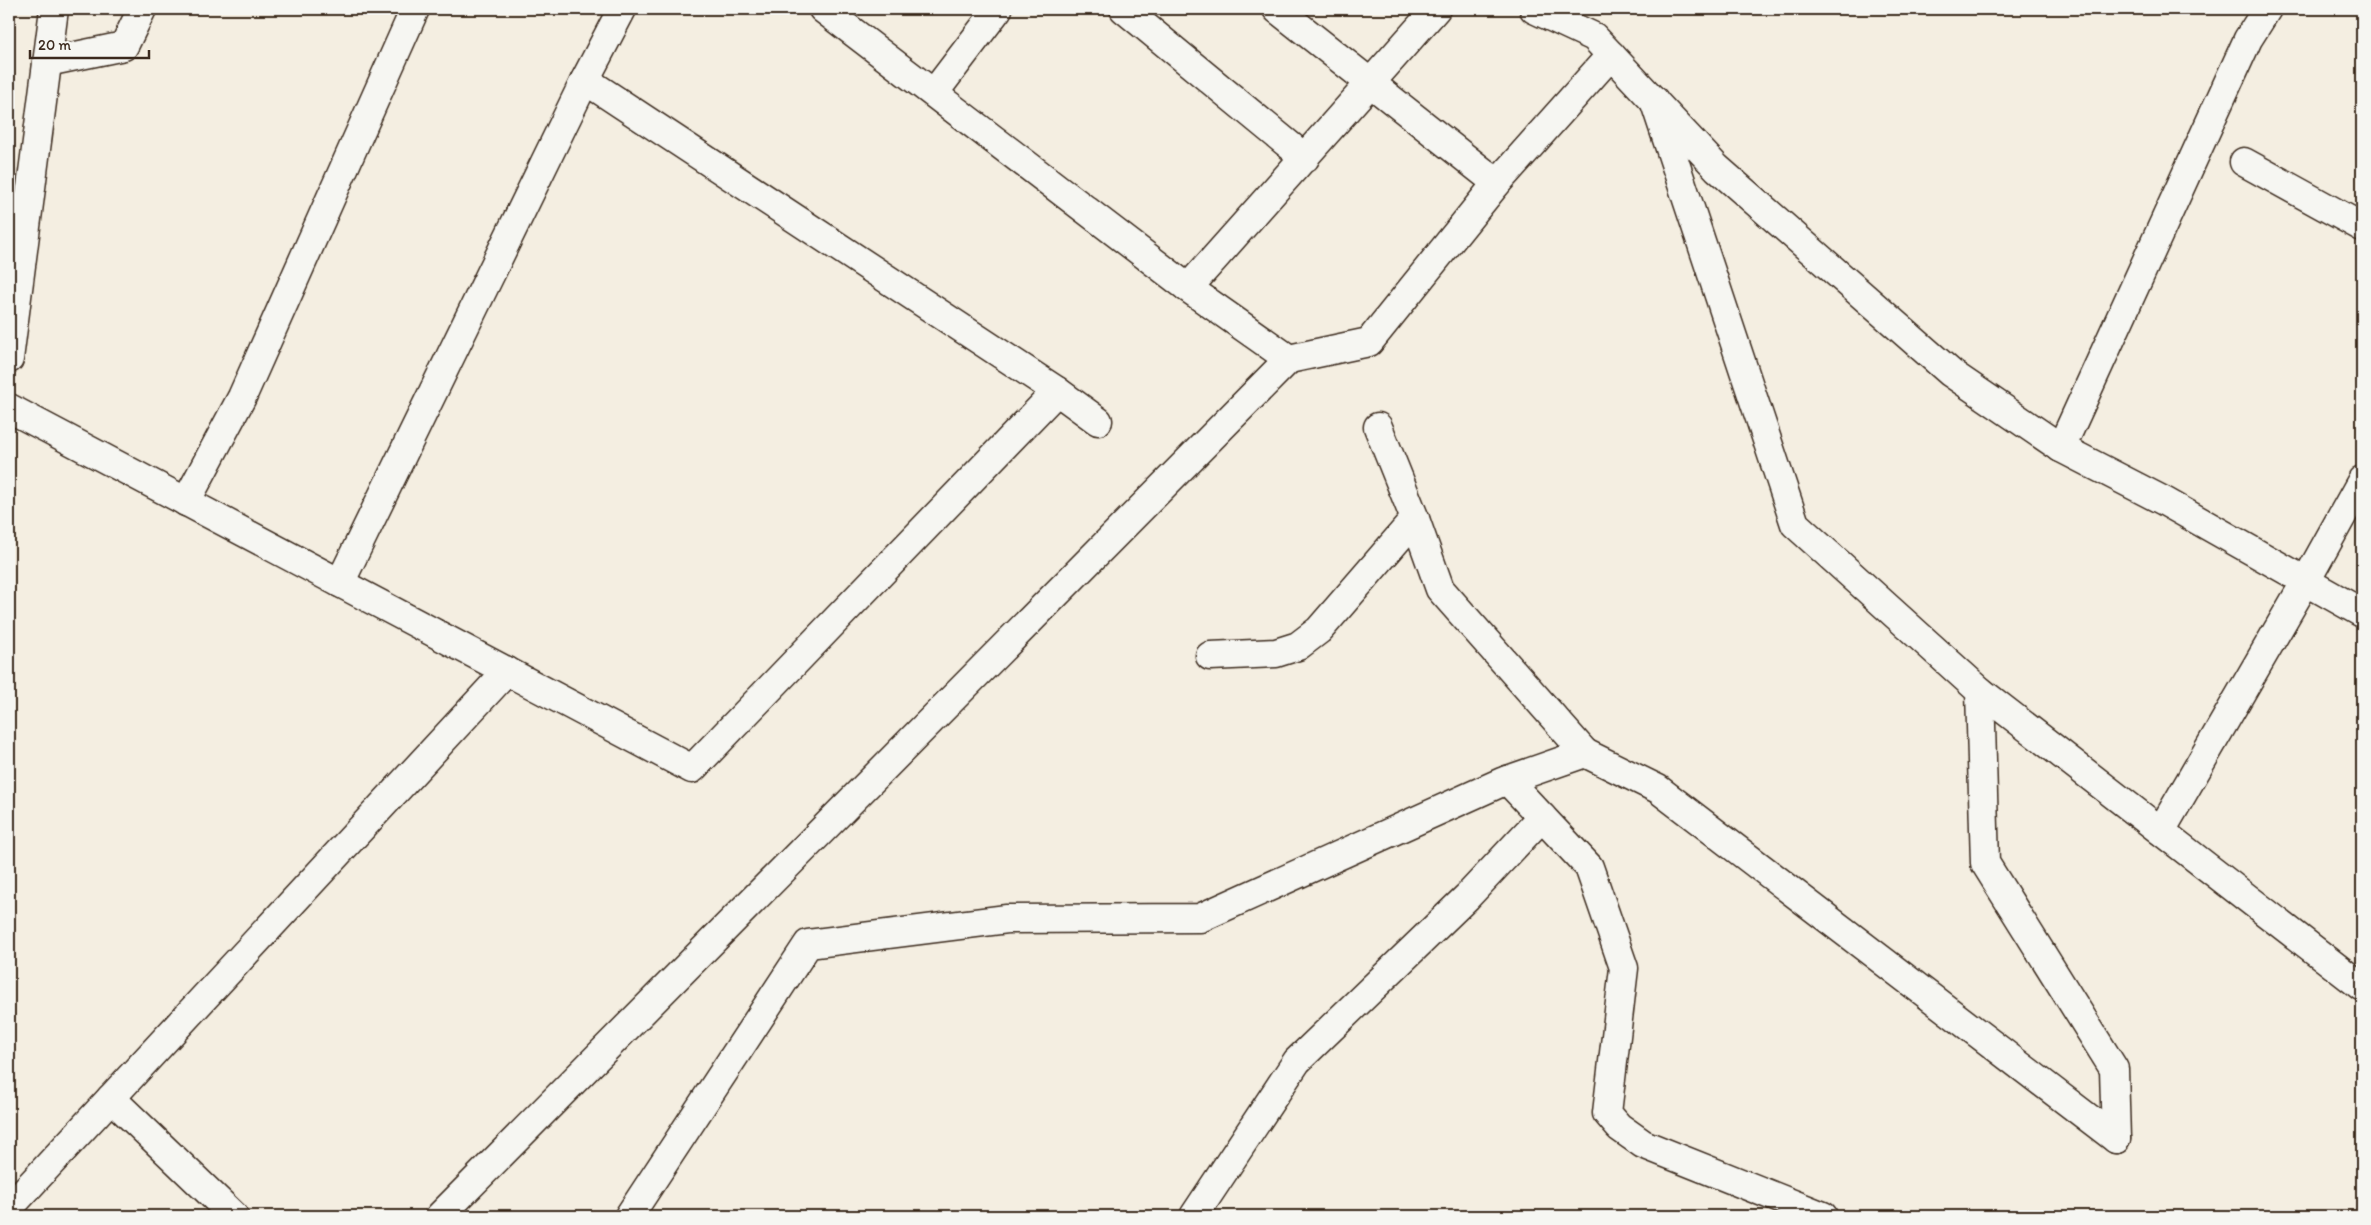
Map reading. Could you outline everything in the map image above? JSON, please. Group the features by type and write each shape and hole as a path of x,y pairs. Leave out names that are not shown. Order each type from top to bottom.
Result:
{"street":[{"path":"9,359 54,9"},
{"path":"47,62 124,46 142,9"},
{"path":"186,502 242,397 415,9"},
{"path":"340,584 585,80 622,9"},
{"path":"823,9 1188,288 1289,359"},
{"path":"934,93 998,9"},
{"path":"1124,9 1305,158"},
{"path":"1277,9 1497,183"},
{"path":"1188,288 1436,9"},
{"path":"1534,9 1594,38 1717,168 1943,366 2061,448 2164,501 2362,613"},
{"path":"2061,448 2248,39 2267,9"},
{"path":"440,1216 1289,359 1369,342 1497,183 1611,55"},
{"path":"585,80 1057,391 1098,421"},
{"path":"1654,100 1795,524 1980,691 2362,987"},
{"path":"2244,162 2362,227"},
{"path":"9,408 692,769 1057,391"},
{"path":"1378,427 1415,519 1440,589 1585,753 1658,789 2116,1139 2114,1069 1985,863 1980,691"},
{"path":"2161,831 2306,581 2362,480"},
{"path":"1210,656 1276,653 1298,646 1319,630 1415,519"},
{"path":"9,1208 507,671"},
{"path":"629,1216 808,944 1007,919 1200,918 1507,780 1585,753"},
{"path":"1507,780 1590,867 1624,968 1607,1113 1619,1127 1643,1144 1823,1216"},
{"path":"1194,1216 1297,1061 1467,897 1542,817"},
{"path":"111,1098 234,1216"}]}
